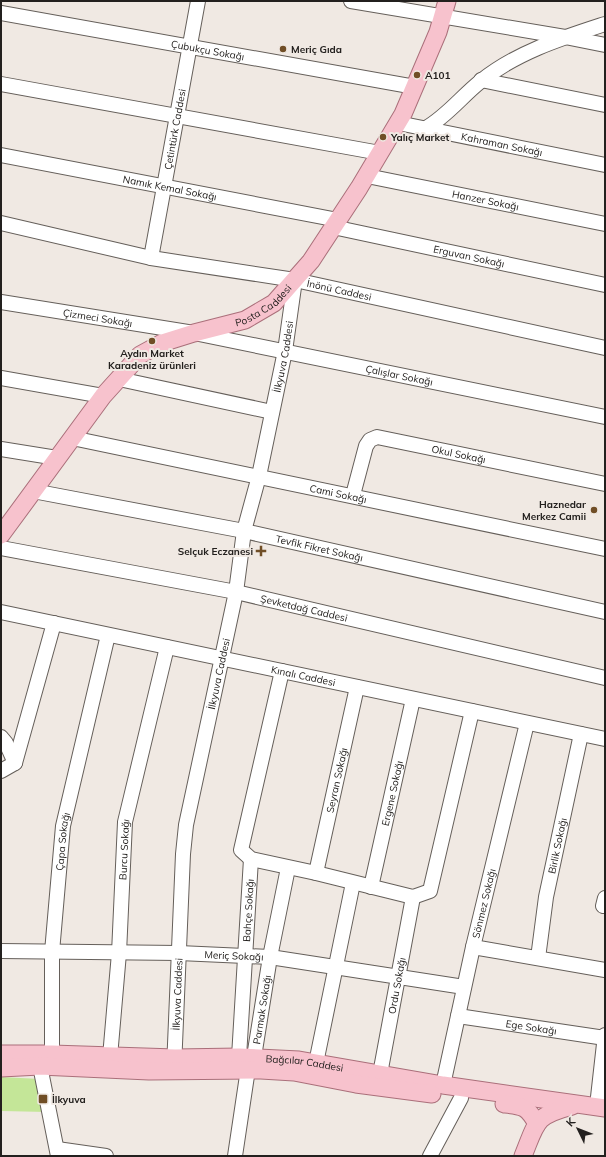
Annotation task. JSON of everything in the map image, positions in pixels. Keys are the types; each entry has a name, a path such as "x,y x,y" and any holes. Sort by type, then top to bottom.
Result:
{"main road":[{"name":"Posta Caddesi","path":"2,531 103,396 140,355 162,343 194,332 245,320 274,303 295,280 311,261 336,223 398,122 415,87 438,32 445,9"},
{"path":"1,1054 52,1054 110,1057 174,1065"},
{"path":"1,1068 40,1066 174,1065 247,1061 356,1084 523,1106 530,1112 537,1124"},
{"name":"Bağcılar Caddesi","path":"247,1061 316,1063 443,1085 601,1107"},
{"path":"523,1156 537,1124 550,1112 580,1104"}],"street":[{"name":"Çetintürk Caddesi","path":"151,258 198,1"},
{"path":"351,1 445,9 605,45"},
{"name":"Çubukçu Sokağı","path":"1,13 415,87"},
{"path":"426,128 437,122 481,80 513,59 565,37 605,24"},
{"path":"481,80 605,105"},
{"path":"1,84 380,153"},
{"name":"Kahraman Sokağı","path":"398,122 605,165"},
{"name":"Namık Kemal Sokağı","path":"1,155 164,186 336,223"},
{"name":"Hanzer Sokağı","path":"366,176 605,224"},
{"name":"İnönü Caddesi","path":"1,223 151,258 295,280 605,348"},
{"name":"Erguvan Sokağı","path":"336,223 605,285"},
{"name":"İlkyuva Caddesi","path":"174,1065 186,825 236,592 244,531 259,476 285,351 295,280"},
{"name":"Çizmeci Sokağı","path":"1,302 194,332"},
{"name":"Çalışlar Sokağı","path":"194,332 605,417"},
{"path":"1,378 103,396"},
{"path":"119,379 272,412"},
{"name":"Cami Sokağı","path":"72,438 353,495 605,549"},
{"name":"Okul Sokağı","path":"353,495 366,446 370,440 377,438 605,484"},
{"path":"1,449 57,458"},
{"name":"Tevfik Fikret Sokağı","path":"33,491 244,531 605,612"},
{"name":"Şevketdağ Caddesi","path":"1,548 236,592 605,678"},
{"name":"Kınalı Caddesi","path":"1,612 605,739"},
{"path":"1,771 15,763 54,623"},
{"name":"Çapa Sokağı","path":"52,1054 52,952 63,826 108,635"},
{"name":"Burcu Sokağı","path":"110,1057 119,952 125,822 167,647"},
{"path":"282,671 241,850 251,859 316,873 413,897 430,891 472,711"},
{"name":"Seyran Sokağı","path":"316,873 358,687"},
{"name":"Ergene Sokağı","path":"371,887 413,699"},
{"name":"Sönmez Sokağı","path":"443,1085 473,947 527,723"},
{"name":"Birlik Sokağı","path":"538,958 546,897 581,734"},
{"path":"1,737 6,743 15,763"},
{"name":"Bahçe Sokağı","path":"247,1061 246,956 251,859"},
{"name":"Parmak Sokağı","path":"247,1061 288,868"},
{"path":"316,1063 353,883"},
{"name":"Ordu Sokağı","path":"380,1074 413,897"},
{"path":"605,898 603,906 605,906"},
{"path":"473,947 605,970"},
{"name":"Meriç Sokağı","path":"1,951 179,953 270,957 464,986"},
{"name":"Ege Sokağı","path":"458,1016 605,1037"},
{"path":"601,1107 605,1037"},
{"path":"235,1156 247,1061"},
{"path":"40,1066 57,1153 106,1156"},
{"path":"430,1156 461,1098"}],"green space":[{"path":"1,1077 40,1079 47,1112 1,1111"}],"place":[{"name":"Meriç Gıda","path":"283,49"},
{"name":"A101","path":"417,75"},
{"name":"Yalıç Market","path":"383,137"},
{"name":"Aydın Market Karadeniz ürünleri","path":"152,341"},
{"name":"Haznedar Merkez Camii","path":"594,510"},
{"name":"Selçuk Eczanesi","path":"261,551"},
{"name":"İlkyuva","path":"43,1099"}]}
